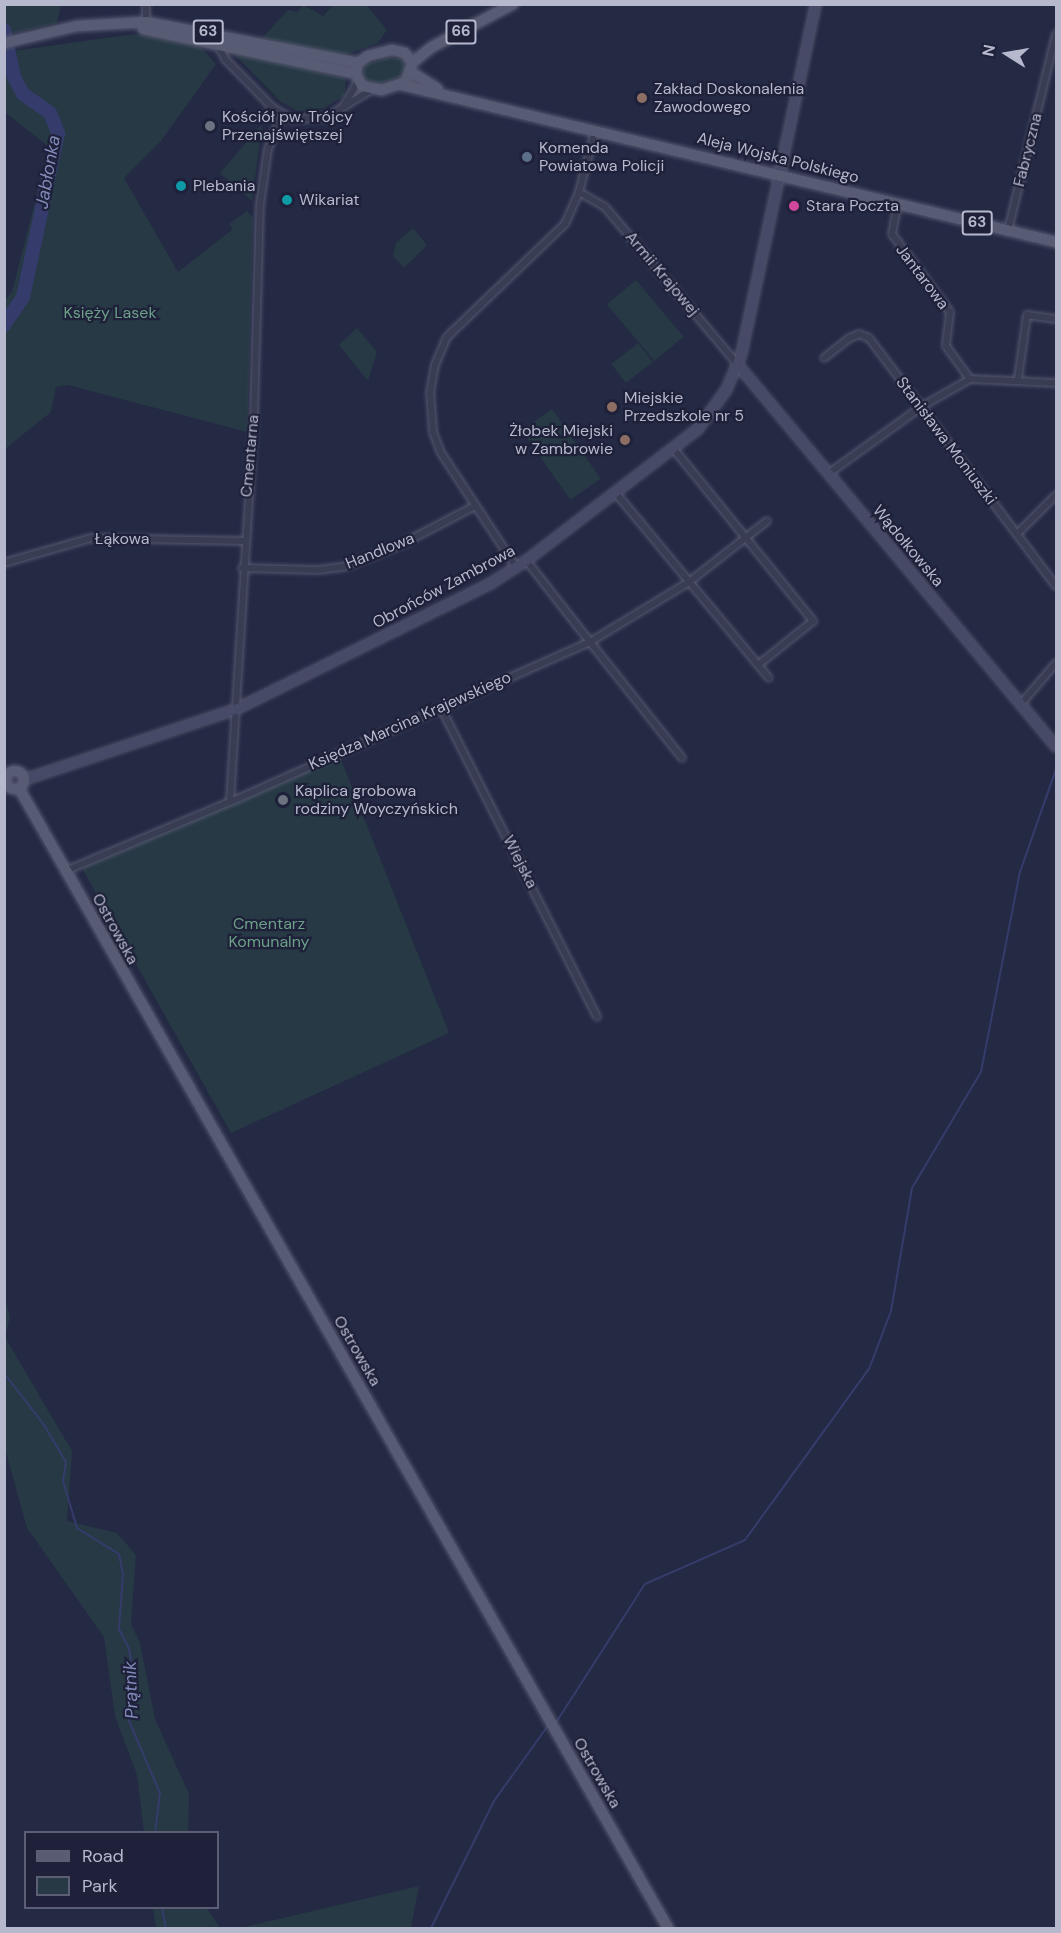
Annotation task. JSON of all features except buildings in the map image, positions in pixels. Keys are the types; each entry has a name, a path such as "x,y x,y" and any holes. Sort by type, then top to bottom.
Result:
{"main road":[{"name":"66","path":"405,53 497,4"},
{"name":"66","path":"412,68 432,47 513,4"},
{"name":"63","path":"4,43 102,22 146,25 219,39 357,73 371,90 402,85"},
{"path":"357,73 368,56 392,50 405,53"},
{"name":"63","path":"405,53 412,68"},
{"path":"402,85 412,68"},
{"name":"Aleja Wojska Polskiego","path":"412,68 437,88 492,105"},
{"name":"Aleja Wojska Polskiego","path":"402,85 1056,242"},
{"path":"20,772 22,784 11,789 6,774 20,772"},
{"name":"Ostrowska","path":"22,784 65,871 669,1929"}],"street":[{"path":"146,4 146,25"},
{"name":"Obrońców Zambrowa","path":"22,784 235,709 422,618 526,560 673,448 713,411 738,365 815,4"},
{"name":"Fabryczna","path":"1008,230 1056,34"},
{"path":"219,39 225,59 282,115 314,119 343,107 371,90"},
{"path":"343,107 357,73"},
{"name":"Cmentarna","path":"230,801 243,541 254,416 260,205 268,150 282,115"},
{"path":"516,567 448,468 433,432 430,393 435,364 447,337 460,322 565,224 579,192 595,131"},
{"name":"Armii Krajowej","path":"579,192 605,207 738,365"},
{"name":"Jantarowa","path":"898,203 892,234 895,242 950,312 946,346 970,379"},
{"path":"1018,379 1027,315 1056,319"},
{"name":"Stanisława Moniuszki","path":"824,358 850,338 859,334 869,338 1056,586"},
{"name":"Wądołkowska","path":"738,365 1056,746"},
{"path":"828,474 921,407 970,379 1018,379 1056,383"},
{"path":"673,448 813,621 758,665"},
{"path":"615,492 769,678"},
{"path":"1017,534 1056,495"},
{"name":"Handlowa","path":"242,568 318,570 344,567 400,545 475,506"},
{"name":"Księdza Marcina Krajewskiego","path":"65,871 230,801 590,642 688,582 766,521"},
{"name":"Łąkowa","path":"4,563 91,538 243,541"},
{"path":"526,560 681,758"},
{"path":"1021,704 1056,663"},
{"name":"Wiejska","path":"441,708 597,1017"}],"green space":[{"path":"4,5 61,5 57,23 5,35"},
{"path":"303,5 323,16 333,5 366,5 387,30 378,43 342,56 262,38 288,10 297,12"},
{"name":"Księży Lasek","path":"135,34 197,43 216,64 161,141 124,178 178,272 233,229 229,224 247,211 253,218 247,432 68,385 56,387 51,412 5,449 5,300 12,292 49,147 5,112 5,52"},
{"path":"230,50 341,77 346,80 344,96 324,108 298,111 281,102"},
{"path":"389,57 402,59 406,66 404,76 375,85 366,81 362,75 365,65"},
{"path":"262,124 252,201 220,173"},
{"path":"413,228 427,245 404,268 393,256 396,243"},
{"path":"636,280 684,337 654,361 607,304"},
{"path":"357,328 377,352 368,381 339,345"},
{"path":"638,343 653,362 626,383 611,364"},
{"path":"552,409 601,479 570,500 522,430"},
{"name":"Cmentarz Komunalny","path":"340,757 449,1033 231,1133 82,868"},
{"path":"5,1299 10,1317 5,1337"},
{"path":"5,1337 72,1451 67,1521 117,1533 136,1555 131,1624 140,1643 155,1719 189,1794 188,1831 144,1831 137,1775 115,1716 104,1637 27,1528 5,1449"},
{"path":"419,1886 411,1928 240,1928"},
{"path":"153,1909 208,1909 220,1928 156,1928"}],"waterway":[{"name":"Jabłonka","path":"4,30 14,77 23,94 50,113 58,133 23,297 4,325"},
{"path":"557,1721 645,1584 745,1540 869,1369 891,1311 912,1188 981,1072 1020,872 1056,769"},
{"name":"Prątnik","path":"4,1373 44,1425 66,1462 63,1481 77,1528 119,1554 123,1574 119,1629 129,1649 134,1676 129,1721 160,1793 155,1831"},
{"path":"431,1928 494,1801 547,1727"},
{"name":"Prątnik","path":"162,1909 166,1928"}],"place":[{"name":"Zakład Doskonalenia Zawodowego","path":"642,98"},
{"name":"Kościół pw. Trójcy Przenajświętszej","path":"210,126"},
{"name":"Komenda Powiatowa Policji","path":"527,157"},
{"name":"Plebania","path":"181,186"},
{"name":"Wikariat","path":"287,200"},
{"name":"Stara Poczta","path":"794,206"},
{"name":"Miejskie Przedszkole nr 5","path":"612,407"},
{"name":"Żłobek Miejski w Zambrowie","path":"625,440"},
{"name":"Kaplica grobowa rodziny Woyczyńskich","path":"283,800"}]}
